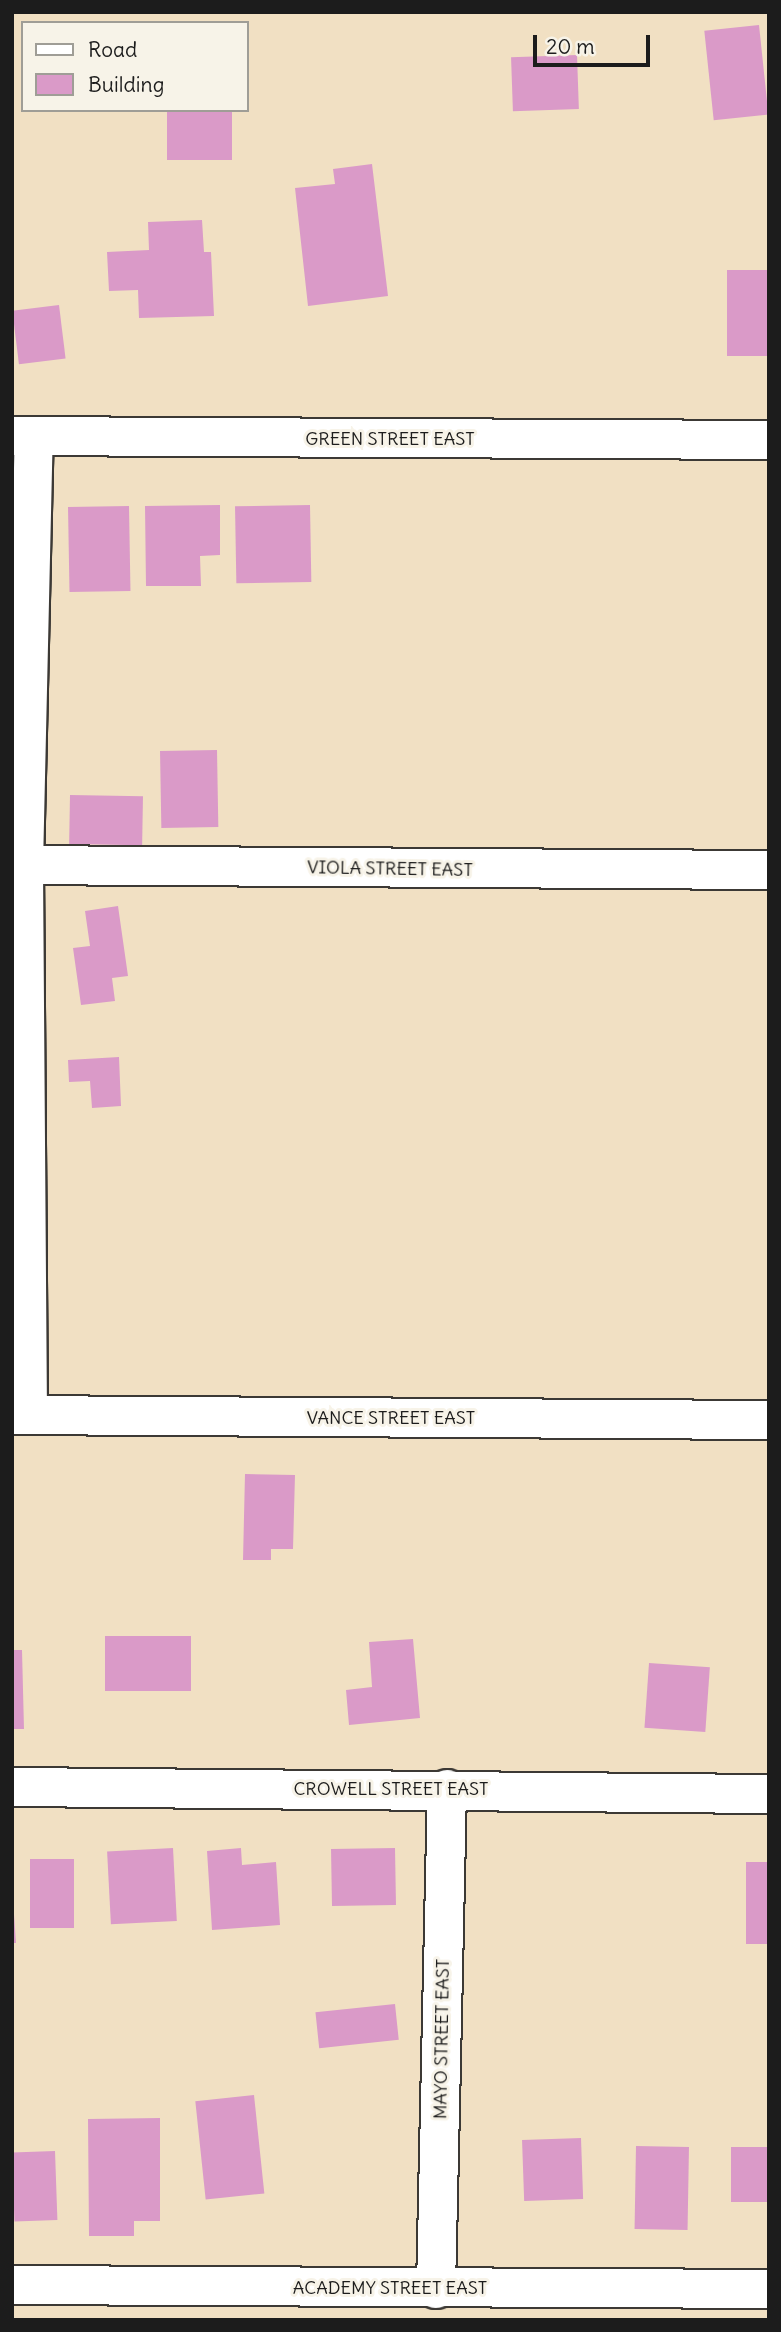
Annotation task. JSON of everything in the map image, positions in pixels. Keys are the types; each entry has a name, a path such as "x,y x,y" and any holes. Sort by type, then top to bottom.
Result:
{"street":[{"name":"GREEN STREET EAST","path":"23,436 769,440"},
{"path":"20,1415 18,865 23,436"},
{"name":"VIOLA STREET EAST","path":"18,865 769,870"},
{"name":"VANCE STREET EAST","path":"20,1415 769,1420"},
{"name":"CROWELL STREET EAST","path":"12,1787 769,1794"},
{"name":"MAYO STREET EAST","path":"436,2289 447,1789"},
{"name":"ACADEMY STREET EAST","path":"12,2286 769,2289"}],"building":[{"path":"759,25 768,115 714,120 704,31"},
{"path":"577,55 579,109 513,111 511,57"},
{"path":"167,112 232,112 232,160 167,160"},
{"path":"372,164 388,296 308,306 295,188 335,184 333,169"},
{"path":"202,220 204,252 211,252 214,316 139,318 138,290 109,291 107,252 149,250 148,222"},
{"path":"727,270 769,270 769,356 727,356"},
{"path":"59,305 66,359 19,364 12,311"},
{"path":"220,505 220,555 200,556 201,586 146,586 145,506"},
{"path":"310,505 311,582 236,583 235,506"},
{"path":"129,506 130,591 69,592 68,507"},
{"path":"217,750 218,827 161,828 160,751"},
{"path":"70,795 143,796 142,845 69,844"},
{"path":"118,906 128,976 112,978 115,1001 81,1005 73,948 90,946 85,911"},
{"path":"119,1057 121,1106 92,1108 90,1081 69,1082 68,1060"},
{"path":"245,1474 295,1475 293,1549 271,1549 271,1560 243,1560"},
{"path":"105,1636 191,1636 191,1691 105,1691"},
{"path":"413,1639 420,1718 349,1725 346,1690 372,1687 369,1642"},
{"path":"12,1650 22,1650 24,1729 12,1729"},
{"path":"649,1663 710,1667 705,1732 644,1728"},
{"path":"173,1848 177,1921 111,1924 107,1851"},
{"path":"241,1848 242,1865 276,1862 280,1925 212,1930 207,1851"},
{"path":"395,1848 396,1905 332,1906 331,1849"},
{"path":"30,1859 74,1859 74,1928 30,1928"},
{"path":"746,1862 769,1862 769,1944 746,1944"},
{"path":"14,1914 16,1943 12,1943"},
{"path":"395,2004 399,2040 319,2048 315,2012"},
{"path":"254,2095 264,2193 206,2200 195,2101"},
{"path":"160,2118 160,2221 134,2221 134,2236 89,2236 88,2119"},
{"path":"581,2138 583,2199 524,2201 522,2140"},
{"path":"636,2146 689,2147 688,2230 635,2229"},
{"path":"731,2147 769,2147 769,2202 731,2202"},
{"path":"55,2151 57,2220 14,2221 12,2153"}]}
